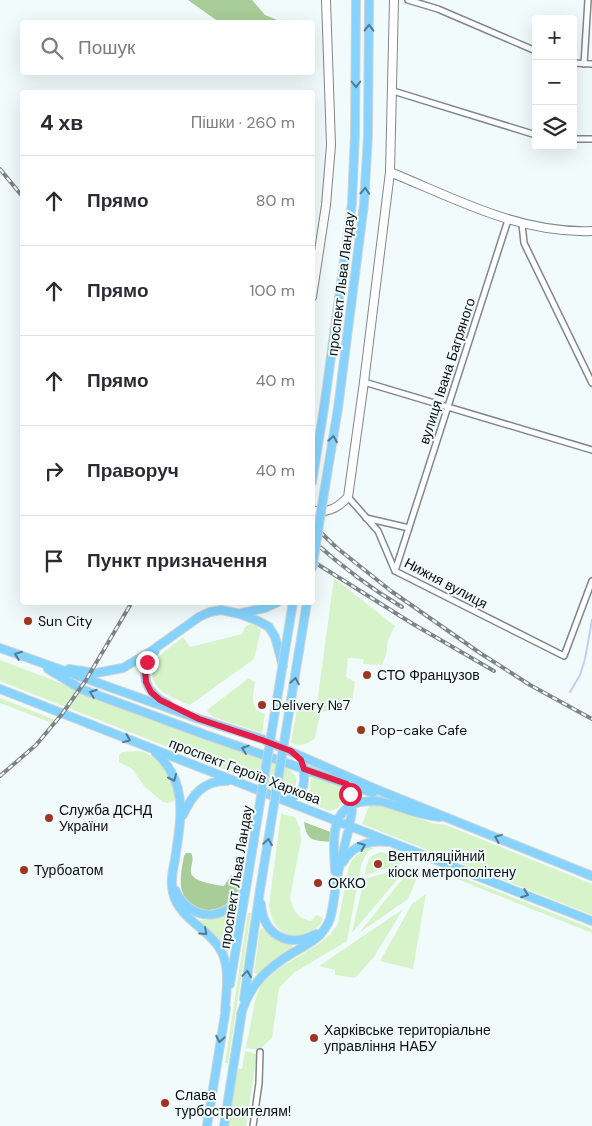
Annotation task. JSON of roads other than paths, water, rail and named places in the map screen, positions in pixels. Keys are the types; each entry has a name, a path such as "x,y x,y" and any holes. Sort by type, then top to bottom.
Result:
{"main road":[{"name":"проспект Льва Ландау","path":"315,464 326,398 352,203 355,134 356,0"},
{"name":"проспект Льва Ландау","path":"315,550 338,408 364,204 368,135 369,0"},
{"path":"240,614 272,605"},
{"name":"проспект Льва Ландау","path":"207,1126 293,605"},
{"name":"проспект Льва Ландау","path":"224,1126 307,605"},
{"path":"36,661 85,672 102,673 128,666 194,620 210,612 221,610 240,614 258,621 271,630 283,666"},
{"path":"159,646 149,658 146,666 145,678 151,692 160,700 199,719"},
{"path":"0,648 291,751 333,771 592,876"},
{"path":"36,661 81,689 421,811 444,817"},
{"name":"проспект Героїв Харкова","path":"0,689 592,921"},
{"path":"149,748 162,759 173,776 179,794 182,817"},
{"path":"284,799 294,797 300,793 303,787 304,769 301,760 291,751"},
{"path":"292,765 299,770 304,780"},
{"path":"241,1014 248,995 260,978 279,962 317,938 331,915 350,806 350,785 343,775"},
{"path":"225,1012 227,974 222,953 213,940 178,905 173,893 172,878 182,817 190,799 201,788 215,781 235,781"},
{"path":"336,884 334,850 337,821 350,806 367,801 378,801 423,815 444,817"},
{"path":"338,872 346,856 361,845 376,841 398,844"},
{"path":"172,878 177,893 185,905 195,912 204,915 216,914 229,908 242,896 246,888"},
{"path":"260,890 264,921 276,934 290,940 300,940 324,929"},
{"path":"244,902 258,904"}],"street":[{"path":"315,277 326,205 330,145 326,0"},
{"path":"315,510 330,511 348,496 390,172 394,0"},
{"path":"408,0 438,9 532,49"},
{"path":"584,64 588,0"},
{"path":"577,63 592,64"},
{"path":"393,91 532,134"},
{"path":"577,140 592,139"},
{"path":"390,172 508,220 544,229 592,231"},
{"name":"вулиця Івана Багряного","path":"395,571 508,220"},
{"path":"522,224 524,243 592,383"},
{"path":"364,382 592,450"},
{"name":"Нижня вулиця","path":"348,496 378,531 395,571 564,656 592,581"},
{"path":"366,518 409,528"},
{"path":"253,1126 260,1083 260,1052"}],"waterway":[{"path":"570,692 580,675 585,659 592,620"}],"railway":[{"path":"0,169 20,194"},
{"path":"315,527 337,548 391,591 480,653 530,685 592,719"},
{"path":"315,543 356,576 402,607"},
{"path":"315,563 413,624 494,671"},
{"path":"0,776 36,745 62,714 86,680 130,605"}],"place":[{"name":"Sun City","path":"28,621"},
{"name":"СТО Французов","path":"367,675"},
{"name":"Delivery №7","path":"262,705"},
{"name":"Pop-cake Cafe","path":"361,730"},
{"name":"Служба ДСНД України","path":"49,818"},
{"name":"Вентиляційний кіоск метрополітену","path":"378,864"},
{"name":"Турбоатом","path":"24,870"},
{"name":"ОККО","path":"318,883"},
{"name":"Харківське територіальне управління НАБУ","path":"314,1038"},
{"name":"Слава турбостроителям!","path":"165,1103"}]}
